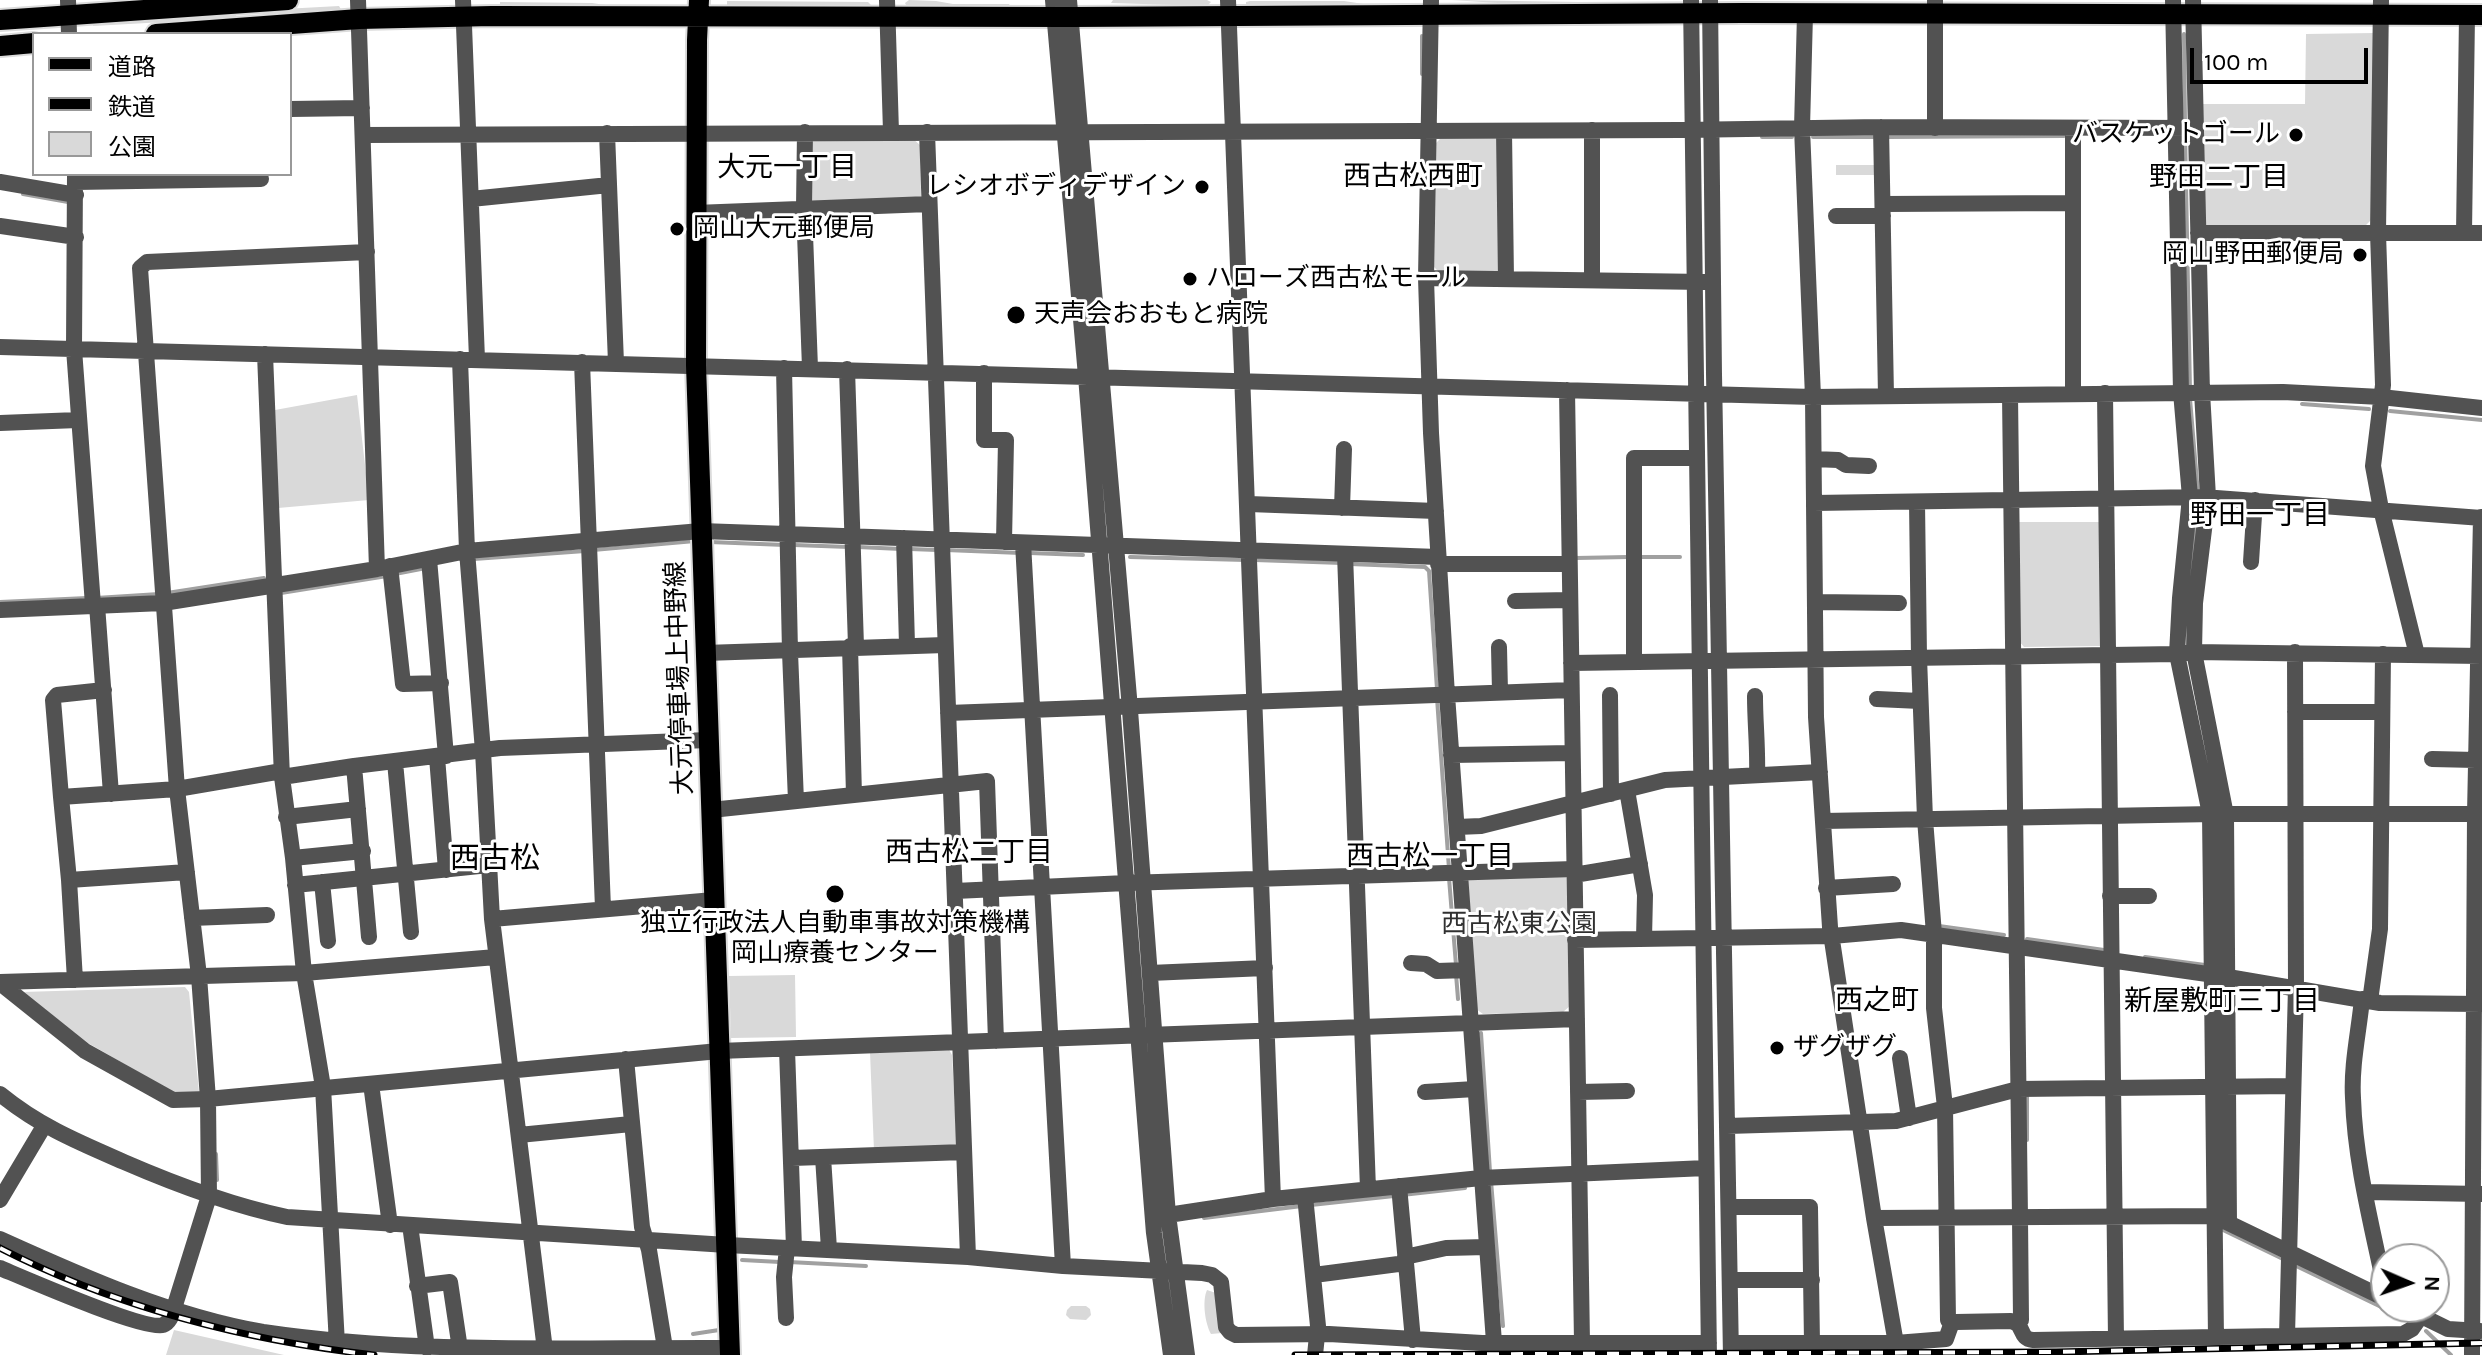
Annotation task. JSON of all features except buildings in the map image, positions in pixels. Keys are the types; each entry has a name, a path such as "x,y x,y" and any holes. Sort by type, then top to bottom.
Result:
{"main road":[{"path":"0,20 288,0"},
{"path":"180,32 250,26 358,10 464,9 1701,7 1805,14 1935,7 2381,7 2474,15"},
{"name":"大元停車場上中野線","path":"699,9 696,365 730,1352"},
{"path":"0,46 32,43"}],"street":[{"path":"247,1 250,26"},
{"path":"1701,7 1711,130 1731,1349 1812,1343 1897,1349 1946,1339 1951,1325 1956,1322 2011,1321 2018,1324 2024,1336 2031,1340 2403,1334 2416,1323"},
{"path":"0,1094 44,1126 135,1167 209,1196 287,1217 727,1245 788,1255 829,1249 1212,1275 1221,1282 1225,1320 1230,1332 1236,1335 1318,1334 1496,1349 1582,1342 1709,1349 1693,130 1701,7"},
{"path":"1935,7 1935,128"},
{"path":"2183,7 2191,392 2199,497 2195,603 2186,653 2218,815 2222,1219 2216,1337"},
{"path":"2381,7 2378,233 2383,385 2373,466 2417,655"},
{"path":"888,8 891,132"},
{"path":"1228,8 1273,1199"},
{"path":"1431,8 1426,278 1441,695 1451,755 1457,827 1453,873 1460,970 1471,1023 1496,1349"},
{"path":"464,9 471,199 467,557 483,751 492,919 545,1350"},
{"path":"1062,9 1108,546 1129,705 1134,883 1150,973 1147,1035 1154,1233 1167,1271 1187,1355"},
{"path":"358,10 370,356 387,571 403,684 441,683"},
{"path":"1805,14 1802,128 1813,397 1816,658 1826,888 1874,1218 1897,1349"},
{"path":"2464,233 2474,15"},
{"path":"292,109 362,108"},
{"path":"1881,127 1886,396"},
{"path":"363,135 2186,128"},
{"path":"2186,128 2198,233 2191,392"},
{"path":"2073,129 2073,394"},
{"path":"1592,130 1592,280"},
{"path":"1504,131 1506,279"},
{"path":"805,132 804,207 810,368"},
{"path":"927,132 968,1257"},
{"path":"607,133 616,363"},
{"path":"0,182 72,188 261,179"},
{"path":"471,199 609,185"},
{"path":"72,188 74,420 104,690 111,794"},
{"path":"1836,216 1883,210 2073,203"},
{"path":"695,213 929,204"},
{"path":"0,226 71,236"},
{"path":"2198,233 2482,233"},
{"path":"0,1268 98,1308 154,1326 165,1324 170,1320 209,1196 208,1099 199,976 177,789 140,268 147,262 367,252"},
{"path":"1426,278 1712,282"},
{"path":"0,347 1813,397 2283,392 2381,397 2482,408"},
{"path":"265,354 282,774 304,973 323,1087 337,1344"},
{"path":"582,362 603,909"},
{"path":"784,368 796,801"},
{"path":"847,369 853,543 854,795"},
{"path":"984,373 984,440 1006,440 1004,542"},
{"path":"1567,390 1582,1342"},
{"path":"2105,393 2116,1338"},
{"path":"2010,395 2021,1320 2018,1324"},
{"path":"0,423 74,420"},
{"path":"1342,508 1344,449"},
{"path":"1634,662 1634,458 1697,458"},
{"path":"1814,459 1869,466"},
{"path":"1814,503 2199,497 2482,518 2476,760 2479,814 2477,1331 2472,1355"},
{"path":"2251,562 2255,500"},
{"path":"1917,502 1920,701 1934,934 1934,1008 1945,1107 1948,1320 1951,1325"},
{"path":"1249,504 1436,511"},
{"path":"0,607 163,597 274,585 467,557 589,548 701,531 787,541 941,546 1004,542 1023,549 1108,546 1345,561 1569,564"},
{"path":"904,545 907,645"},
{"path":"1108,546 1111,706 1134,883 1147,1035 1168,1215 1171,1355"},
{"path":"1023,549 1063,1266"},
{"path":"1345,561 1368,1189"},
{"path":"430,564 441,683 446,870"},
{"path":"1515,601 1570,600"},
{"path":"1815,602 1899,603"},
{"path":"705,653 945,645"},
{"path":"1499,647 1500,692"},
{"path":"1571,663 2295,652 2480,656"},
{"path":"2287,1336 2296,987 2295,652"},
{"path":"2376,1243 2357,1143 2352,1096 2380,929 2383,654"},
{"path":"75,980 53,700 57,695 104,690"},
{"path":"948,713 1571,690"},
{"path":"1610,695 1619,792 1640,864 1645,895 1644,939"},
{"path":"1755,696 1757,775"},
{"path":"1877,699 1920,701"},
{"path":"2295,712 2382,712"},
{"path":"61,797 177,789 500,748 708,740"},
{"path":"1451,755 1572,753"},
{"path":"2432,759 2476,760"},
{"path":"395,762 411,932"},
{"path":"354,766 369,937"},
{"path":"1457,827 1481,826 1665,780 1820,772"},
{"path":"711,810 987,781 996,1041"},
{"path":"286,817 358,809"},
{"path":"1823,821 2479,814"},
{"path":"293,858 363,851"},
{"path":"955,891 1453,873 1574,872 1640,864"},
{"path":"295,885 489,865"},
{"path":"69,880 187,872"},
{"path":"322,882 328,941"},
{"path":"1826,888 1893,884"},
{"path":"2110,896 2149,896"},
{"path":"492,919 714,900"},
{"path":"192,918 267,915"},
{"path":"1575,940 1832,936 1901,930 2296,987 2366,1000 2478,1004"},
{"path":"0,982 304,973 496,957"},
{"path":"1411,963 1426,964 1437,971 1460,970"},
{"path":"1150,973 1265,968"},
{"path":"0,982 85,1051 173,1100 719,1051 1577,1019"},
{"path":"786,1318 792,1158 787,1049"},
{"path":"1900,1058 1909,1118"},
{"path":"626,1059 642,1227 665,1348"},
{"path":"371,1084 390,1225"},
{"path":"1727,1126 1896,1121 2018,1089 2293,1086"},
{"path":"1425,1092 1475,1089"},
{"path":"1578,1092 1627,1091"},
{"path":"519,1135 631,1124"},
{"path":"0,1200 44,1126"},
{"path":"792,1158 964,1152"},
{"path":"823,1157 829,1249"},
{"path":"1168,1215 1273,1199 1306,1202 1368,1189 1399,1192 1485,1181 1706,1168"},
{"path":"1399,1192 1413,1340"},
{"path":"2366,1192 2478,1194"},
{"path":"1306,1202 1318,1334 1315,1355"},
{"path":"1729,1207 1810,1207 1812,1343"},
{"path":"1874,1218 2222,1219 2288,1259 2370,1290"},
{"path":"410,1225 427,1348"},
{"path":"0,1239 79,1275 173,1309 260,1332 337,1344 460,1349 665,1348 730,1352"},
{"path":"1314,1275 1406,1260 1446,1248 1486,1247"},
{"path":"1730,1280 1812,1280"},
{"path":"417,1286 450,1282 460,1349"},
{"path":"2436,1323 2448,1329 2477,1331"}],"green space":[{"path":"909,0 1009,4 1011,7 907,7 905,3"},
{"path":"1113,0 1211,2 1207,6 1111,3"},
{"path":"1452,0 1644,3 1528,5"},
{"path":"727,1 868,2 871,5 727,7"},
{"path":"1344,1 1370,5 1246,7 1246,2"},
{"path":"500,2 592,3 660,6 661,9 500,5"},
{"path":"339,6 342,11 265,17 262,13 265,10"},
{"path":"236,13 236,18 93,26 93,23"},
{"path":"2374,33 2372,219 2366,225 2203,226 2201,104 2305,104 2306,34"},
{"path":"814,138 912,138 920,145 921,198 814,204 811,200 809,144"},
{"path":"1440,139 1498,139 1499,274 1439,272 1434,267 1435,144"},
{"path":"1836,165 1877,165 1877,175 1836,175"},
{"path":"357,395 369,500 278,508 275,410"},
{"path":"2018,522 2101,522 2102,646 2024,647 2019,641"},
{"name":"西古松東公園","path":"1563,874 1567,878 1570,1006 1563,1012 1483,1014 1476,1009 1466,882 1471,875"},
{"path":"795,975 796,1037 731,1038 729,976"},
{"path":"185,987 189,992 199,1092 173,1092 88,1043 23,992"},
{"path":"948,1048 952,1055 957,1149 874,1151 870,1052"},
{"path":"1207,1290 1216,1293 1222,1333 1211,1334 1209,1329 1204,1306"},
{"path":"1071,1306 1086,1306 1091,1315 1086,1320 1070,1319 1066,1315"},
{"path":"174,1330 284,1355 166,1355"}],"waterway":[{"path":"2184,34 2185,123"},
{"path":"1422,36 1422,74"},
{"path":"2185,131 2190,391"},
{"path":"1888,137 2064,136"},
{"path":"1762,137 1792,137"},
{"path":"1813,137 1873,137"},
{"path":"23,194 68,202"},
{"path":"2190,399 2198,494"},
{"path":"2302,404 2369,409"},
{"path":"2390,411 2482,420"},
{"path":"2191,574 2198,503"},
{"path":"593,550 695,541"},
{"path":"710,542 785,545"},
{"path":"794,545 849,547"},
{"path":"858,547 901,549"},
{"path":"910,549 937,550"},
{"path":"946,550 1021,553"},
{"path":"474,559 585,551"},
{"path":"1030,553 1083,555"},
{"path":"1130,557 1246,560"},
{"path":"1576,558 1628,557"},
{"path":"1639,557 1680,557"},
{"path":"1255,560 1342,563"},
{"path":"1350,564 1425,567 1429,571 1437,689"},
{"path":"395,574 426,568"},
{"path":"281,593 387,576"},
{"path":"167,593 264,578"},
{"path":"96,598 159,594"},
{"path":"0,602 87,598"},
{"path":"1437,698 1449,869"},
{"path":"1449,878 1456,965"},
{"path":"1939,926 2004,935"},
{"path":"2027,939 2104,950"},
{"path":"2145,957 2205,965"},
{"path":"1456,974 1458,999"},
{"path":"1481,1033 1490,1172"},
{"path":"2027,1093 2027,1140"},
{"path":"216,1154 217,1180"},
{"path":"1491,1181 1503,1326"},
{"path":"1402,1195 1465,1188"},
{"path":"1311,1205 1394,1196"},
{"path":"1204,1218 1302,1206"},
{"path":"2223,1227 2223,1230 2285,1260"},
{"path":"742,1260 780,1262"},
{"path":"789,1262 866,1266"},
{"path":"2292,1264 2370,1302"},
{"path":"693,1334 719,1330 722,1325"},
{"path":"2426,1331 2451,1355"}],"railway":[{"path":"0,1248 90,1288 182,1318 278,1340 374,1355"},
{"path":"1295,1355 2056,1352 2482,1343"}],"place":[{"name":"バスケットゴール","path":"2296,135"},
{"name":"レシオボディデザイン","path":"1202,187"},
{"name":"岡山大元郵便局","path":"677,229"},
{"name":"岡山野田郵便局","path":"2360,255"},
{"name":"ハローズ西古松モール","path":"1190,279"},
{"name":"天声会おおもと病院","path":"1016,315"},
{"name":"独立行政法人自動車事故対策機構 岡山療養センター","path":"835,894"},
{"name":"ザグザグ","path":"1777,1048"}],"district":[{"name":"大元一丁目","path":"787,168"},
{"name":"西古松西町","path":"1413,177"},
{"name":"野田二丁目","path":"2219,178"},
{"name":"野田一丁目","path":"2260,516"},
{"name":"西古松二丁目","path":"969,853"},
{"name":"西古松一丁目","path":"1430,857"},
{"name":"西古松","path":"495,859"},
{"name":"西之町","path":"1877,1001"},
{"name":"新屋敷町三丁目","path":"2222,1002"}]}
